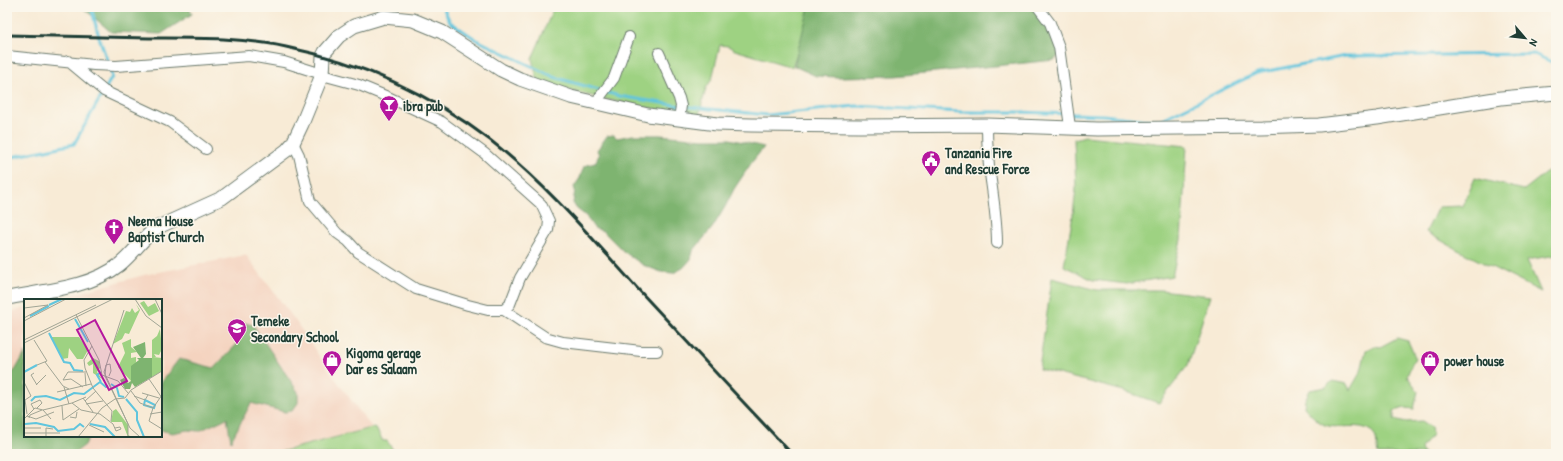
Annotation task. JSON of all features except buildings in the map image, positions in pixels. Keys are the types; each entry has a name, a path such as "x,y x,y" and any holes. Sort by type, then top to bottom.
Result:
{"street":[{"path":"1038,7 1050,23 1059,47 1065,78 1070,127"},
{"path":"7,298 92,281 111,270 130,254 147,235 156,228 222,198 277,158 293,143 302,124 322,74 323,56 325,52 340,36 354,26 384,17 413,20 442,32 501,70 520,79 571,96 648,115 717,124 987,125 1097,129 1318,125 1377,118 1501,98 1556,93"},
{"path":"596,102 614,78 629,37"},
{"path":"658,53 679,98 681,106 679,119"},
{"path":"7,56 116,66 249,56 284,62 358,85 442,122 484,153 541,204 549,221 548,230 520,278 510,304 504,310"},
{"path":"68,61 104,91 170,122 206,149"},
{"path":"987,125 987,150 995,204 997,243"},
{"path":"293,143 299,155 310,201 337,233 348,241 358,252 416,289 488,310 504,310 545,337 563,342 641,351 657,350"}],"shaded area":[{"path":"1051,7 1556,7 1053,9"},
{"name":"Temeke Secondary School","path":"246,255 294,319 330,372 382,441 320,454 7,454 7,313 24,308 24,437 162,437 162,299 57,299 144,275"}],"green space":[{"path":"82,7 189,7 192,14 161,34 111,32"},
{"path":"554,7 813,7 792,67 735,50 728,46 720,45 712,79 706,88 699,115 618,102 538,82 532,59"},
{"path":"809,7 1035,7 1063,49 1055,60 895,76 816,76 794,66"},
{"path":"614,135 617,138 633,135 660,135 703,139 730,139 764,147 734,189 713,227 693,251 691,259 683,268 673,273 661,272 643,265 623,251 603,231 594,228 586,216 577,209 573,203 574,187 580,178 584,166 595,163 599,155 597,150 607,136"},
{"path":"1085,136 1187,146 1181,240 1172,276 1127,284 1093,280 1064,266 1076,188 1074,139"},
{"path":"1556,165 1556,255 1527,260 1541,292 1426,232 1438,207 1463,206 1475,178 1524,190"},
{"path":"1052,278 1097,290 1161,290 1210,296 1188,365 1159,403 1124,391 1039,369"},
{"path":"240,322 253,325 298,392 298,403 292,411 285,412 251,403 231,441 227,418 199,431 187,430 172,433 162,430 162,381 179,359 214,368 238,343"},
{"path":"1397,338 1408,341 1415,357 1407,376 1418,391 1414,409 1405,408 1394,411 1394,419 1406,422 1422,421 1431,427 1432,435 1421,448 1422,452 1425,454 1378,454 1376,438 1371,431 1366,428 1355,426 1336,427 1322,424 1316,420 1304,407 1305,400 1310,390 1326,387 1332,381 1347,384 1350,390 1361,371 1366,350 1374,346 1380,347"},
{"path":"24,355 24,437 89,437 85,445 73,454 7,454 7,378 16,369"},
{"path":"375,427 383,441 387,441 396,454 272,454"}],"waterway":[{"path":"91,7 108,63"},
{"path":"443,7 450,22 477,40 554,77 619,96 681,106 767,115 856,106 961,112 1018,112 1103,115 1158,121 1257,73 1346,56 1534,54 1556,64"},
{"path":"7,158 74,144 112,77 110,68"}],"railway":[{"path":"7,35 183,38 252,41 314,53 341,61 419,94 467,123 490,140 549,192 792,454"}],"place":[{"name":"ibra pub","path":"389,122"},
{"name":"Tanzania Fire and Rescue Force","path":"931,177"},
{"name":"Neema House Baptist Church","path":"114,245"},
{"name":"Temeke Secondary School","path":"237,345"},
{"name":"Kigoma gerage Dar es Salaam","path":"332,377"},
{"name":"power house","path":"1430,377"}]}
